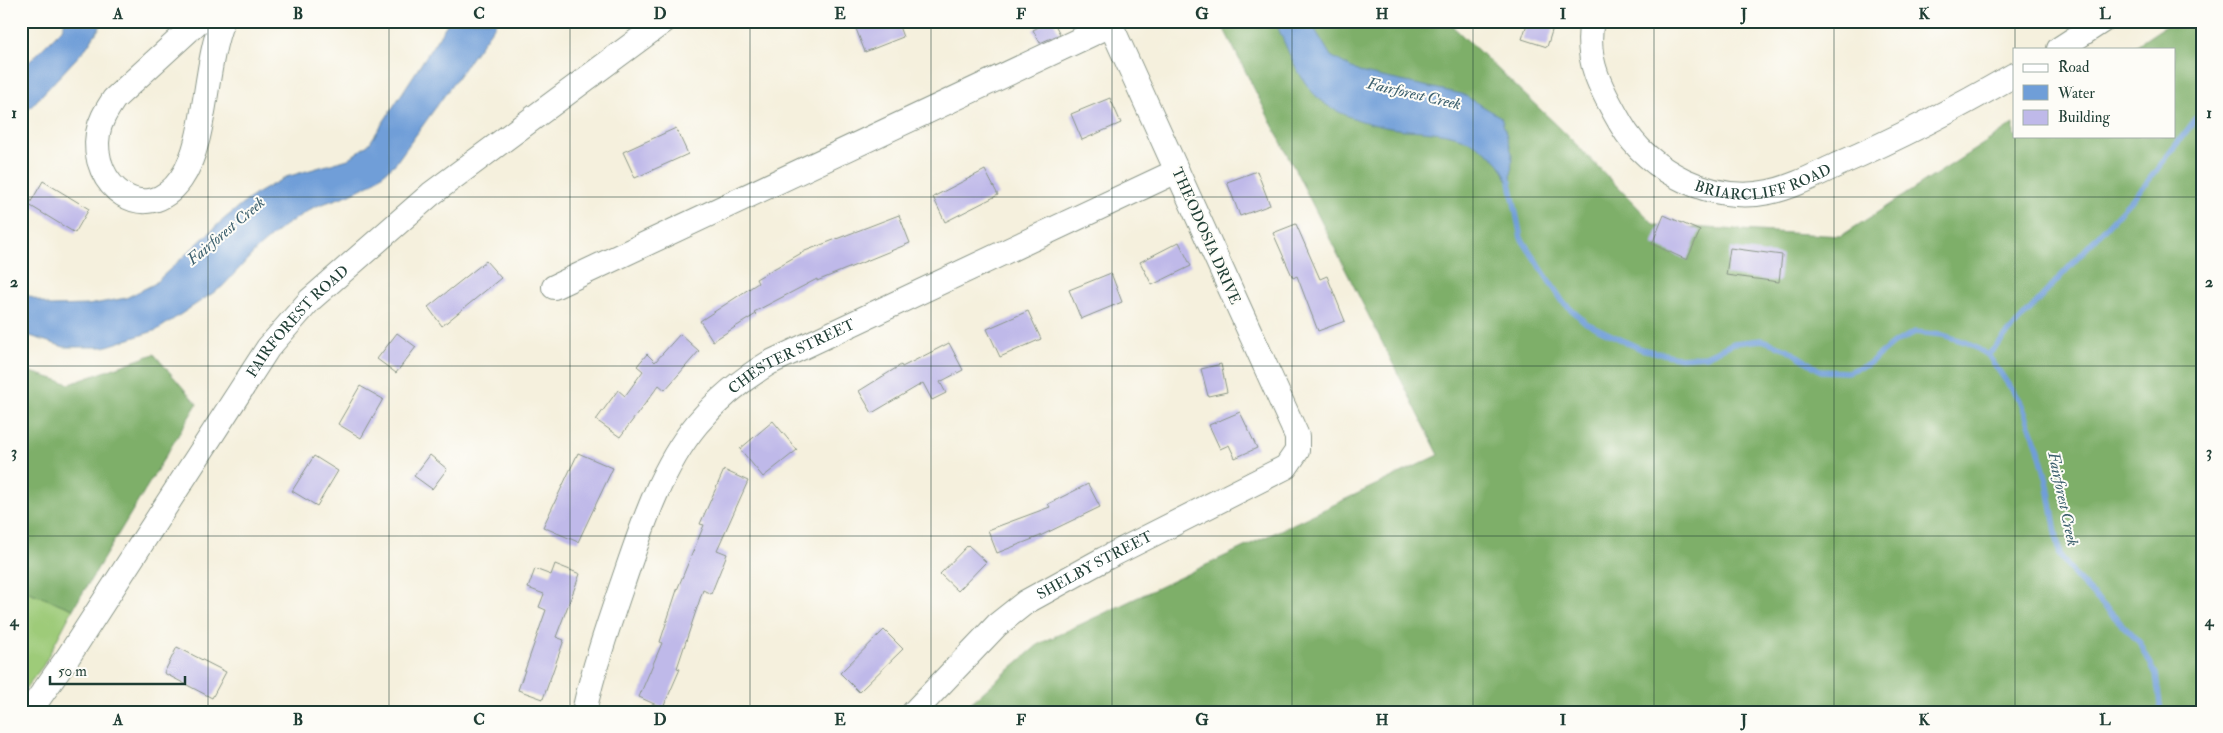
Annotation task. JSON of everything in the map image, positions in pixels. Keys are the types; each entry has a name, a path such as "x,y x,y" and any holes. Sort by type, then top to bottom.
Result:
{"street":[{"path":"199,21 114,99 104,115 98,134 98,153 102,171 112,188 123,196 136,200 156,198 173,188 182,178 195,142 214,47 222,21"},
{"name":"FAIRFOREST ROAD","path":"29,712 68,657 268,348 288,323 310,300 431,194 664,21"},
{"name":"BRIARCLIFF ROAD","path":"1592,21 1590,54 1596,77 1627,136 1641,152 1676,176 1720,192 1744,194 1768,192 1792,185 1877,148 2013,77"},
{"path":"2061,48 2102,21"},
{"path":"554,287 1110,23"},
{"name":"THEODOSIA DRIVE","path":"1110,23 1297,436 1297,451"},
{"name":"CHESTER STREET","path":"584,712 605,635 638,539 656,494 696,426 717,401 741,380 769,363 1177,171"},
{"name":"SHELBY STREET","path":"914,712 997,625 1026,602 1104,559 1286,467 1297,451"}],"green space":[{"path":"1220,21 1447,21 1561,129 1655,225 1841,236 2013,125 2013,138 2176,138 2176,48 2132,48 2173,21 2202,21 2202,712 960,712 1039,644 1439,455"},
{"path":"154,354 197,404 73,609 21,589 21,369 70,384"},
{"path":"21,589 73,609 43,666 21,694"}],"water":[{"path":"65,21 104,21 86,48 26,112 21,121 21,70 62,29"},
{"path":"449,21 498,21 395,164 371,184 348,195 314,207 284,226 258,248 222,287 157,330 104,347 64,347 21,333 21,292 50,306 88,305 126,298 154,284 224,219 254,195 286,177 348,159 369,144"},
{"path":"1275,21 1310,21 1331,56 1359,72 1462,94 1501,117 1512,153 1511,188 1499,164 1479,146 1468,141 1456,136 1396,129 1361,121 1328,106 1305,83"}],"building":[{"path":"853,21 897,21 903,37 865,52"},
{"path":"1053,21 1060,34 1040,43 1033,30"},
{"path":"1528,21 1555,21 1547,47 1522,39"},
{"path":"1110,98 1121,123 1082,140 1071,114"},
{"path":"676,128 688,154 635,178 623,152"},
{"path":"985,170 998,195 945,222 933,197"},
{"path":"1257,171 1270,205 1240,216 1227,182"},
{"path":"43,181 89,209 75,233 29,205"},
{"path":"899,215 910,243 817,281 817,279 754,312 756,314 713,341 700,321 758,283 756,279 805,251"},
{"path":"1664,215 1700,231 1687,260 1652,244"},
{"path":"1296,224 1320,279 1327,276 1345,321 1318,331 1297,276 1293,278 1273,233"},
{"path":"1179,242 1191,266 1152,285 1140,262"},
{"path":"1730,248 1782,255 1779,282 1726,275"},
{"path":"486,261 501,278 442,326 428,307"},
{"path":"1111,273 1122,302 1081,319 1069,290"},
{"path":"1028,311 1041,339 1000,357 987,329"},
{"path":"397,333 416,347 396,373 377,359"},
{"path":"680,334 699,351 665,390 659,385 620,437 596,420 618,390 625,396 643,371 637,366 647,354 655,362"},
{"path":"949,343 963,370 940,382 946,393 932,400 923,383 872,413 859,391 901,365 902,367"},
{"path":"1221,364 1227,392 1208,396 1201,369"},
{"path":"360,386 383,399 361,438 338,424"},
{"path":"1240,412 1257,448 1235,458 1229,445 1220,449 1209,425"},
{"path":"773,421 797,450 763,477 740,449"},
{"path":"578,453 613,468 578,542 543,527"},
{"path":"430,455 447,469 432,489 414,476"},
{"path":"314,456 338,471 317,506 292,491"},
{"path":"724,470 748,481 717,550 727,554 711,594 703,590 677,668 680,669 663,708 639,697 662,643 660,642 677,590 704,525 700,524"},
{"path":"1088,484 1100,507 1038,537 997,553 988,530 1050,507 1048,504"},
{"path":"968,545 986,562 958,591 940,574"},
{"path":"555,564 580,574 556,637 564,640 543,699 518,690 546,610 539,607 544,594 528,588 535,569 551,575"},
{"path":"884,630 903,649 859,692 840,673"},
{"path":"177,647 226,672 212,698 164,673"}],"waterway":[{"path":"1988,355 2145,185 2202,111"},
{"name":"Fairforest Creek","path":"1510,182 1521,238 1563,302 1586,323 1641,349 1681,358 1706,356 1734,343 1762,340 1787,349 1821,371 1847,372 1867,365 1892,344 1915,332 1943,335 1968,343 1988,355 2021,403 2037,444 2047,481 2060,555 2075,576 2140,643 2156,674 2161,712"}]}
